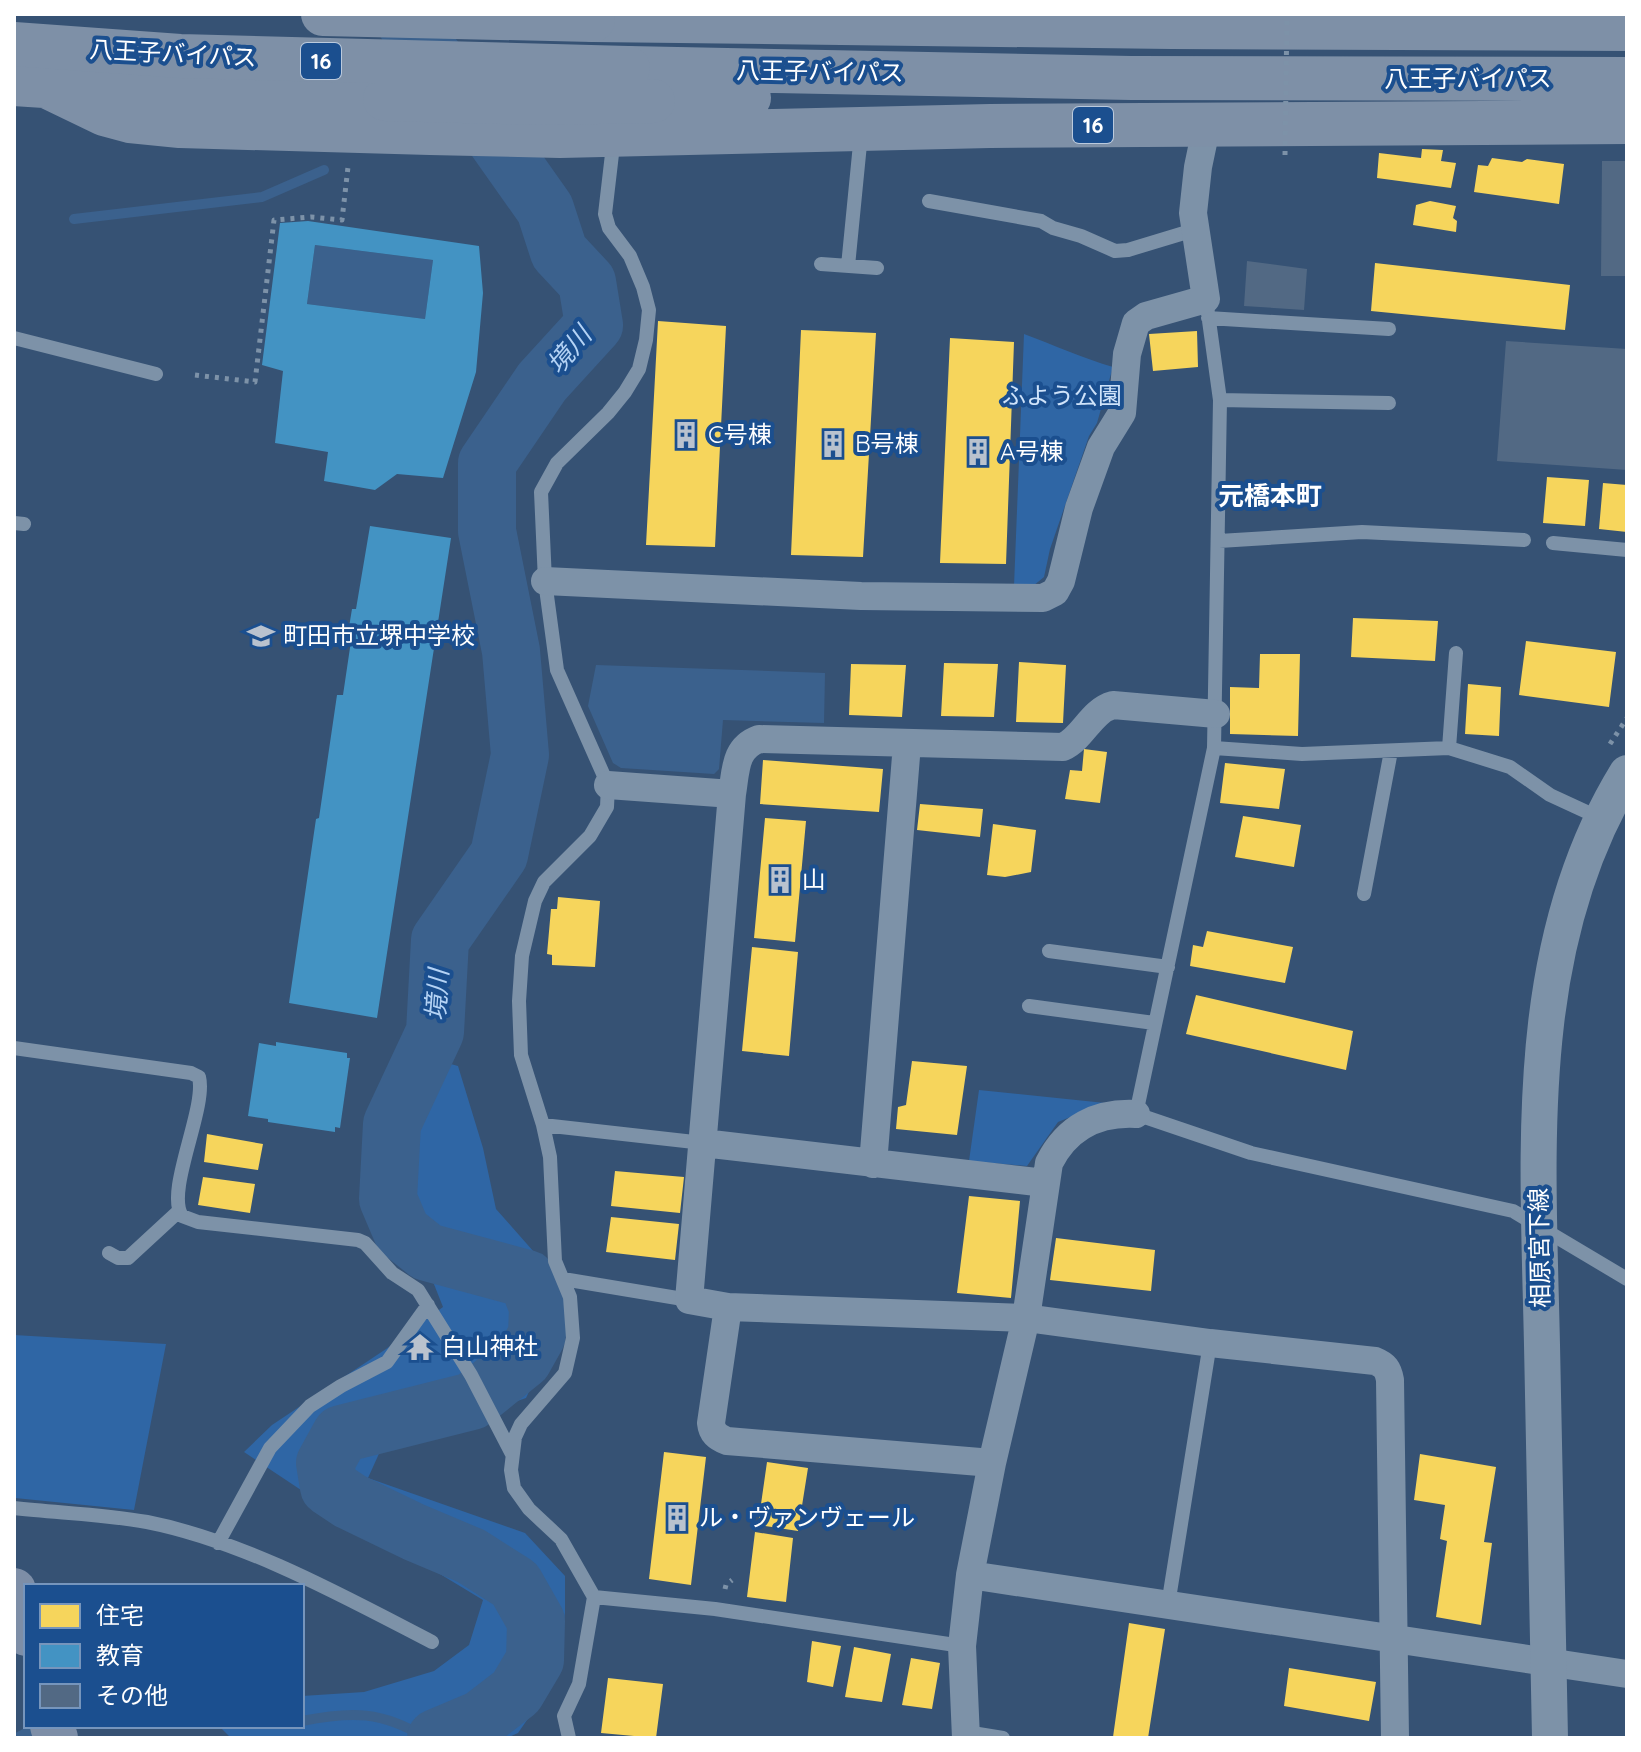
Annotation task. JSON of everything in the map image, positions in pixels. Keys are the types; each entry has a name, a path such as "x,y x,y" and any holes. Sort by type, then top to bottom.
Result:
{"highway":[{"name":"八王子バイパス","path":"323,14 1171,27 1627,29"},
{"name":"16","path":"1047,14 1171,27"},
{"name":"八王子バイパス","path":"14,44 641,85 1131,78 1627,79"},
{"name":"16","path":"1446,79 1627,90"},
{"name":"16","path":"31,85 130,121 180,126 430,133 560,136 1207,124 1627,122"},
{"name":"16","path":"31,85 183,95 544,103 641,85"}],"main road":[{"path":"14,1590 24,1627"}],"street":[{"path":"524,14 614,135"},
{"path":"545,581 861,596 1043,598 1055,592 1061,581 1079,508 1101,447 1122,413 1127,354 1136,323 1146,316 1207,308 1201,257 1194,230 1195,182 1207,124"},
{"path":"1216,714 1113,705 1102,709 1072,742 1063,747 759,739 750,742 737,758 732,794 689,1300 728,1307 1026,1318 1375,1361 1388,1370 1390,1380 1395,1738"},
{"path":"873,1164 907,744"},
{"name":"相原宮下線","path":"1550,1738 1539,1091 1552,983 1570,904 1603,819 1627,773"},
{"path":"608,785 732,794"},
{"path":"966,1735 962,1646 970,1575 1026,1318 1045,1183 1055,1151 1076,1128 1104,1116 1136,1114"},
{"path":"703,1143 1045,1183"},
{"path":"728,1307 711,1423 718,1437 727,1441 992,1463"},
{"path":"970,1575 1627,1674"}],"lane":[{"path":"848,266 861,129"},
{"path":"569,1738 564,1716 579,1684 594,1597 561,1539 529,1509 514,1488 512,1454 515,1437 521,1424 565,1373 570,1357 572,1319 570,1297 555,1261 550,1157 521,1055 519,1001 522,956 535,901 544,882 590,836 607,807 608,785 557,670 545,581 541,492 557,463 625,392 639,369 646,340 649,310 643,287 630,256 614,238 605,214 614,135"},
{"path":"929,201 1041,221 1115,251 1194,230"},
{"path":"821,264 877,268"},
{"path":"1389,329 1207,308 1220,400 1214,748 1136,1114 1251,1153 1513,1211 1627,1279"},
{"path":"14,338 156,374"},
{"path":"1220,400 1389,403"},
{"path":"1219,541 1362,532 1524,540"},
{"path":"1553,543 1627,550"},
{"path":"1449,748 1456,653"},
{"path":"1214,748 1302,754 1449,748 1510,767 1550,795 1603,819"},
{"path":"1364,894 1391,751"},
{"path":"1049,951 1168,967"},
{"path":"1029,1006 1154,1023"},
{"path":"14,1048 191,1073 199,1077 201,1091 183,1165 179,1211 128,1258 118,1258 109,1253"},
{"path":"543,1125 703,1143"},
{"path":"179,1211 188,1220 198,1222 361,1241 392,1273 418,1290 471,1375 512,1454"},
{"path":"563,1279 689,1300"},
{"path":"218,1543 270,1448 310,1406 387,1362 428,1305"},
{"path":"1168,1605 1210,1343"},
{"path":"14,1508 146,1522 218,1543 315,1582 432,1642"},
{"path":"594,1597 723,1610 962,1646"},
{"path":"966,1735 1003,1738"}],"path":[{"path":"1272,155 1285,155 1287,14"},
{"path":"195,375 255,382 274,220 311,217 342,220 349,162"}],"green space":[{"name":"ふよう公園","path":"1024,334 1113,367 1097,423 1089,436 1050,549 1044,577 1033,586 1014,586"},
{"path":"436,1060 458,1066 483,1148 496,1209 541,1260 549,1350 526,1398 382,1447 368,1478 525,1533 565,1576 565,1613 556,1678 518,1733 507,1738 230,1737 221,1728 304,1728 304,1696 364,1692 434,1671 469,1645 483,1600 244,1452 272,1425 443,1307 409,1221 407,1140"},
{"path":"979,1090 1105,1103 1058,1122 1027,1166 969,1161"},
{"path":"14,1335 166,1344 134,1510 15,1498"}],"shaded area":[{"path":"315,245 433,260 425,319 307,304"},
{"path":"596,665 825,673 824,723 723,720 719,769 714,774 621,768 613,763 588,706"}],"building: 住宅":[{"path":"1422,149 1443,150 1441,161 1456,163 1451,188 1377,178 1379,153 1421,158"},
{"path":"1492,158 1564,164 1559,204 1474,192 1478,165 1488,166"},
{"path":"1430,201 1456,206 1453,218 1457,221 1456,232 1413,225 1416,205"},
{"path":"1375,263 1570,285 1565,330 1371,311"},
{"name":"C号棟","path":"658,321 726,326 715,547 646,545"},
{"name":"B号棟","path":"801,330 876,333 863,557 791,555"},
{"path":"1197,331 1198,367 1153,371 1149,334"},
{"name":"A号棟","path":"950,338 1014,342 1006,564 940,563"},
{"path":"1547,477 1589,480 1585,526 1543,523"},
{"path":"1603,483 1627,485 1627,532 1599,529"},
{"path":"1353,618 1438,621 1435,661 1351,657"},
{"path":"1526,641 1616,652 1609,707 1519,695"},
{"path":"1260,654 1300,654 1298,736 1230,734 1230,687 1259,688"},
{"path":"1019,662 1066,665 1063,723 1016,722"},
{"path":"944,663 998,664 994,717 941,716"},
{"path":"851,664 906,665 902,717 849,715"},
{"path":"1468,684 1501,687 1499,736 1465,734"},
{"path":"1084,749 1107,752 1100,803 1065,799 1070,770 1082,771"},
{"path":"763,760 883,769 879,812 760,804"},
{"path":"1225,763 1285,769 1279,809 1220,803"},
{"path":"920,804 983,809 980,837 917,830"},
{"path":"1243,816 1301,825 1294,867 1235,857"},
{"name":"山","path":"765,818 806,821 795,942 754,938"},
{"path":"993,824 1036,830 1031,872 1005,877 987,875"},
{"path":"558,897 600,901 595,967 552,965 552,955 547,954 551,909 557,909"},
{"path":"1207,931 1293,947 1285,983 1190,966 1193,945 1203,947"},
{"path":"752,947 798,952 789,1056 742,1051"},
{"path":"1196,995 1353,1031 1346,1070 1186,1034"},
{"path":"912,1061 967,1066 957,1135 896,1129 898,1107 906,1105"},
{"path":"207,1134 263,1144 258,1170 204,1162"},
{"path":"615,1171 684,1177 680,1213 611,1206"},
{"path":"203,1177 255,1184 250,1213 198,1205"},
{"path":"969,1196 1020,1201 1011,1298 957,1293"},
{"path":"611,1217 679,1224 675,1260 606,1252"},
{"path":"1056,1238 1155,1250 1151,1291 1050,1280"},
{"name":"ル・ヴァンヴェール","path":"664,1452 706,1457 691,1585 649,1579"},
{"path":"1420,1454 1496,1467 1484,1542 1492,1543 1481,1625 1436,1617 1447,1541 1440,1539 1445,1505 1414,1500"},
{"path":"767,1462 808,1468 798,1531 758,1525"},
{"path":"755,1532 793,1538 786,1602 747,1597"},
{"path":"1129,1623 1165,1629 1148,1738 1113,1737"},
{"path":"812,1641 841,1646 833,1687 807,1682"},
{"path":"854,1647 891,1654 882,1702 845,1697"},
{"path":"911,1658 940,1663 932,1709 902,1705"},
{"path":"1289,1668 1376,1682 1369,1721 1284,1706"},
{"path":"608,1678 663,1684 656,1738 601,1733"}],"building: 教育":[{"path":"308,221 479,246 483,293 476,372 443,478 397,474 375,490 324,481 328,452 275,443 283,371 262,365 280,223","holes":["315,245 433,260 425,319 307,304"]},
{"path":"370,526 451,538 377,1018 289,1003 337,695 343,695 351,641 347,639 352,609 356,609"},
{"path":"276,1042 347,1053 347,1058 350,1058 340,1128 335,1127 335,1132 248,1116 259,1043 276,1046"}],"building: その他":[{"path":"1602,161 1627,161 1627,276 1601,276"},
{"path":"1247,261 1307,269 1304,310 1244,306"},
{"path":"1506,341 1627,349 1627,470 1497,461"}],"waterway":[{"name":"境川","path":"399,14 473,107 545,209 559,252 587,282 594,325 542,382 487,463 487,531 511,651 520,755 499,855 440,940 435,1032 392,1124 388,1199 402,1232 427,1252 527,1279 538,1307 537,1335 523,1360 472,1401 341,1434 325,1463 329,1487 350,1501 471,1556 515,1584 536,1621 535,1660 516,1692 481,1719 436,1738"},
{"path":"74,219 262,197 324,170"},
{"path":"304,1721 352,1715 381,1718 426,1738"},
{"path":"17,1738 41,1729"}],"place":[{"name":"C号棟","path":"686,435"},
{"name":"B号棟","path":"833,444"},
{"name":"A号棟","path":"978,452"},
{"name":"町田市立堺中学校","path":"261,636"},
{"name":"山","path":"780,880"},
{"name":"白山神社","path":"420,1347"},
{"name":"ル・ヴァンヴェール","path":"677,1518"}],"district":[{"name":"元橋本町","path":"1270,496"}]}
